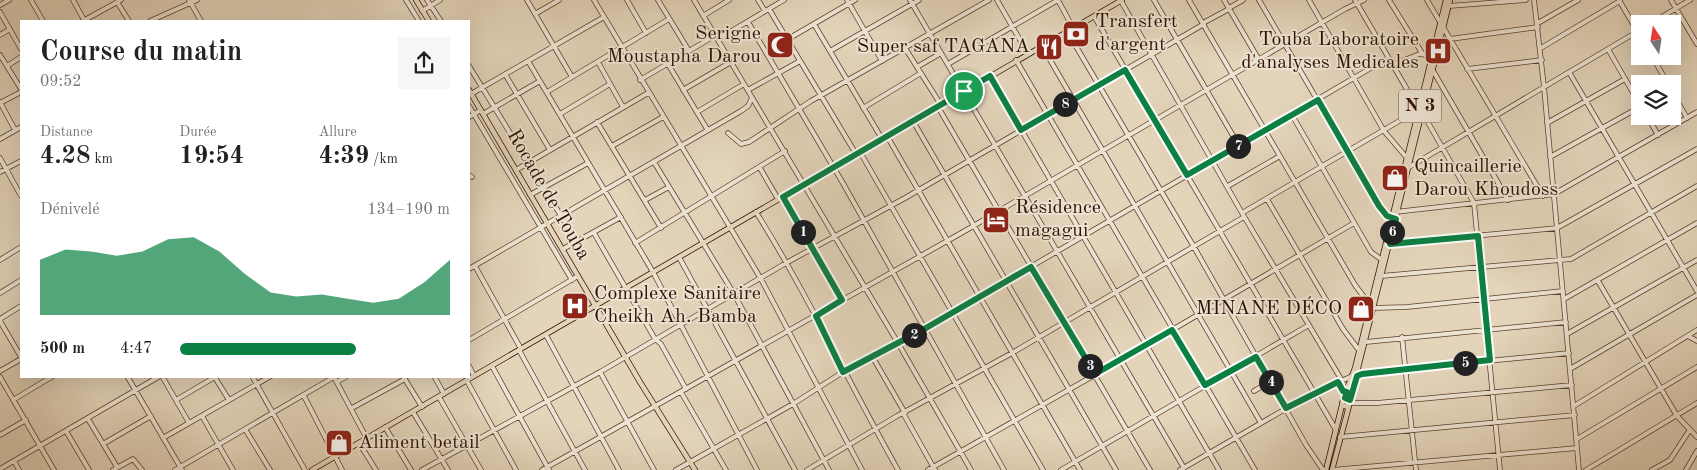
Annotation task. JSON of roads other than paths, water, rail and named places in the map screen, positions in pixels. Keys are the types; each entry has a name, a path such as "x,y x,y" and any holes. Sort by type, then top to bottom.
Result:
{"main road":[{"path":"416,0 428,20"},
{"name":"N 3","path":"1406,169 1407,158 1432,69 1448,0"},
{"name":"N 3","path":"1332,470 1355,376 1366,342 1382,260 1397,212 1432,58 1448,6 1448,0"},
{"path":"312,470 1118,1"},
{"name":"Rocade de Touba","path":"470,92 595,306 695,470"},
{"name":"N 3","path":"1349,402 1347,392 1355,376 1358,349 1390,244 1394,219"},
{"path":"1325,470 1342,405 1349,402"}],"street":[{"path":"0,5 9,0"},
{"path":"31,0 42,20"},
{"path":"73,0 83,20"},
{"path":"152,20 197,0"},
{"path":"406,0 418,20"},
{"path":"427,0 440,20"},
{"path":"422,11 440,0"},
{"path":"527,0 572,77"},
{"path":"535,14 559,0"},
{"path":"594,0 760,279 862,470"},
{"path":"627,0 646,33"},
{"path":"658,0 689,51"},
{"path":"694,0 785,151 971,470"},
{"path":"703,16 729,0"},
{"path":"758,0 788,39 821,96 858,153 920,256 951,313 1043,470"},
{"path":"640,80 689,51 748,22 784,0"},
{"path":"788,39 848,2 855,0"},
{"path":"830,51 911,2 919,0"},
{"path":"728,133 740,144 744,144 799,108 989,0"},
{"path":"998,0 1028,54"},
{"path":"948,64 1058,0 1073,28"},
{"path":"1154,0 1239,146"},
{"path":"1189,0 1355,285 1372,306 1484,299 1563,291"},
{"path":"1224,0 1259,60"},
{"path":"422,470 600,372 812,248 918,190 1178,40 1243,0"},
{"path":"1259,0 1379,206 1387,216 1394,219"},
{"path":"1309,0 1384,130 1407,158"},
{"path":"542,470 548,469 655,406 893,272 1356,2 1364,0"},
{"path":"1389,0 1422,53 1432,58"},
{"path":"1427,0 1467,69 1497,114 1543,196"},
{"path":"1448,6 1526,0"},
{"path":"1534,0 1541,48 1579,470"},
{"path":"1450,39 1538,25 1578,0"},
{"path":"1671,0 1697,44"},
{"path":"1665,15 1690,0"},
{"path":"86,20 118,1 128,20"},
{"path":"1118,1 1152,54 1243,215 1309,325 1340,381 1343,391 1347,392"},
{"path":"1541,48 1620,1 1631,19"},
{"path":"190,2 200,20"},
{"path":"848,2 882,61"},
{"path":"911,2 1154,416 1182,469 1286,408 1314,393 1355,376 1406,369 1569,353"},
{"path":"1356,2 1474,203 1500,470"},
{"path":"0,12 20,47"},
{"path":"1094,16 1336,430"},
{"path":"470,92 604,17"},
{"path":"547,92 669,19"},
{"path":"748,22 834,167 1004,470"},
{"path":"814,24 863,108 918,190 1080,470"},
{"path":"0,35 10,29"},
{"path":"1068,31 1306,444 1325,470"},
{"path":"1406,169 1631,36"},
{"path":"1042,46 1261,423"},
{"path":"905,48 1150,470"},
{"path":"1608,49 1631,90"},
{"path":"917,67 941,53"},
{"path":"1392,65 1422,53"},
{"path":"0,55 20,89"},
{"path":"7,66 20,58"},
{"path":"676,470 793,404 843,372 980,297 1388,58"},
{"path":"1016,60 1255,470"},
{"path":"1467,69 1542,60"},
{"path":"528,61 653,272 757,470"},
{"path":"748,90 800,61"},
{"path":"598,62 623,107"},
{"path":"684,90 732,62"},
{"path":"668,64 707,129"},
{"path":"470,68 577,242"},
{"path":"1432,69 1508,200"},
{"path":"1569,72 1618,159 1697,291"},
{"path":"863,108 921,73"},
{"path":"505,74 550,150"},
{"path":"990,76 1219,470"},
{"path":"1547,124 1625,79"},
{"path":"470,116 495,108 540,81"},
{"path":"560,114 610,84"},
{"path":"697,112 744,84"},
{"path":"15,130 0,103 20,92"},
{"path":"516,170 648,93"},
{"path":"470,268 748,106 752,98"},
{"path":"470,108 572,280"},
{"path":"1681,108 1687,118"},
{"path":"1550,158 1631,111"},
{"path":"1397,212 1554,194 1697,112"},
{"path":"807,470 848,444 984,369 1220,232 1296,181 1406,117 1420,113"},
{"path":"1292,115 1373,254 1382,260"},
{"path":"612,146 663,117"},
{"path":"913,121 1116,470"},
{"path":"597,122 661,228"},
{"path":"1652,125 1658,135"},
{"path":"0,139 20,128"},
{"path":"1390,244 1557,228 1697,149"},
{"path":"635,243 785,151"},
{"path":"1228,186 1280,156"},
{"path":"0,158 20,194"},
{"path":"0,172 20,162"},
{"path":"654,162 734,294 829,470"},
{"path":"530,195 588,163"},
{"path":"760,168 781,198 842,300"},
{"path":"1381,276 1560,260 1578,256 1697,186"},
{"path":"645,200 669,187"},
{"path":"1267,199 1343,329 1358,349"},
{"path":"756,212 816,316 843,372 898,470"},
{"path":"562,249 621,217"},
{"path":"1564,300 1697,222"},
{"path":"928,470 934,469 960,452 1354,223"},
{"path":"594,233 686,389"},
{"path":"0,260 20,250"},
{"path":"680,257 795,470"},
{"path":"1567,334 1697,260"},
{"path":"475,266 585,470"},
{"path":"470,339 578,276"},
{"path":"0,293 20,281"},
{"path":"1598,281 1677,416 1697,438"},
{"path":"1570,369 1697,295"},
{"path":"20,307 0,320 20,356"},
{"path":"1366,342 1566,322"},
{"path":"1061,470 1309,325"},
{"path":"1574,406 1697,330"},
{"path":"546,334 619,470"},
{"path":"1688,336 1697,341"},
{"path":"1402,337 1416,470"},
{"path":"872,356 934,469"},
{"path":"0,371 20,359"},
{"path":"492,366 548,469"},
{"path":"1577,439 1697,367"},
{"path":"470,368 474,376"},
{"path":"600,372 654,470"},
{"path":"1254,391 1280,376"},
{"path":"0,377 54,470"},
{"path":"13,400 49,378"},
{"path":"128,378 181,468"},
{"path":"0,469 157,378"},
{"path":"162,378 189,423"},
{"path":"176,400 213,378"},
{"path":"216,378 229,400"},
{"path":"253,378 305,470"},
{"path":"163,438 268,378"},
{"path":"175,470 332,378"},
{"path":"335,378 367,438"},
{"path":"337,382 344,378"},
{"path":"352,408 404,378 422,407"},
{"path":"435,378 480,470"},
{"path":"467,381 516,470"},
{"path":"1349,402 1409,400 1572,385"},
{"path":"681,392 726,470"},
{"path":"304,396 342,470"},
{"path":"1586,470 1697,404"},
{"path":"413,412 448,470"},
{"path":"1340,437 1575,415"},
{"path":"103,444 151,416"},
{"path":"202,416 233,470"},
{"path":"88,419 115,469 133,459 142,470"},
{"path":"0,435 26,420"},
{"path":"386,427 411,470"},
{"path":"245,429 270,470"},
{"path":"66,431 89,470"},
{"path":"1652,470 1670,460 1689,431"},
{"path":"359,443 376,470"},
{"path":"1332,470 1578,448"},
{"path":"1686,470 1697,451"},
{"path":"14,461 19,470"}],"place":[{"name":"Transfert d'argent","path":"1076,34"},
{"name":"Serigne Moustapha Darou","path":"780,45"},
{"name":"Super saf TAGANA","path":"1049,47"},
{"name":"Touba Laboratoire d'analyses Medicales","path":"1438,51"},
{"name":"Quincaillerie Darou Khoudoss","path":"1395,178"},
{"name":"Résidence magagui","path":"996,220"},
{"name":"Complexe Sanitaire Cheikh Ah. Bamba","path":"575,306"},
{"name":"MINANE DÉCO","path":"1361,309"},
{"name":"Aliment betail","path":"339,443"}]}
